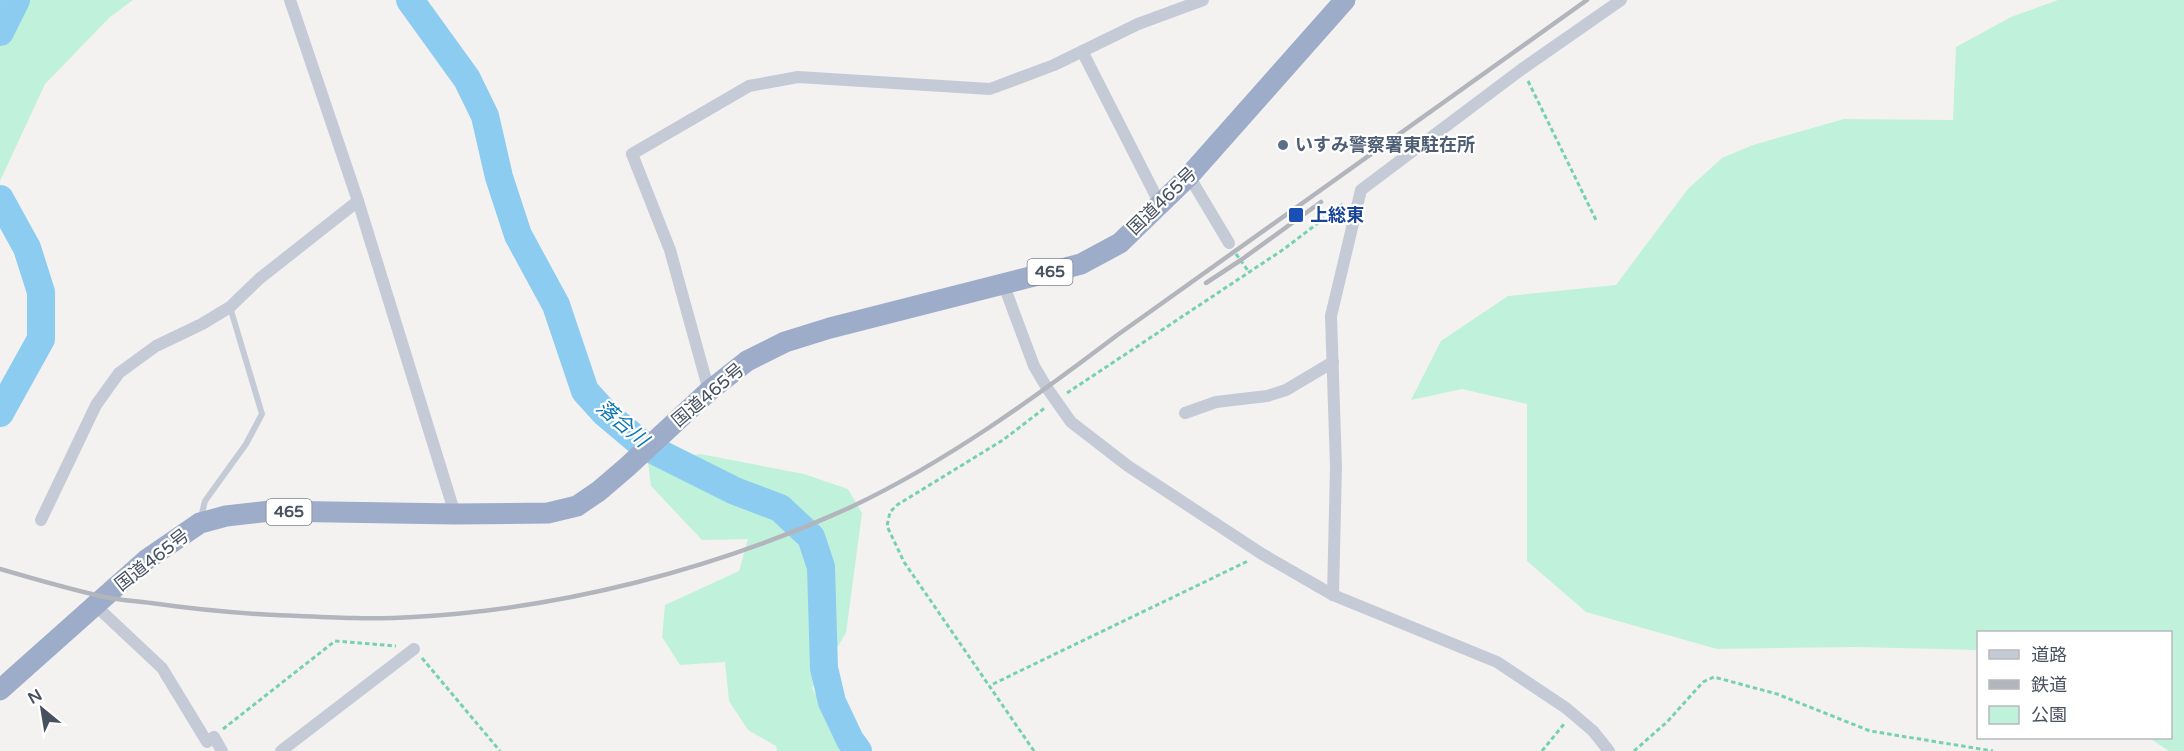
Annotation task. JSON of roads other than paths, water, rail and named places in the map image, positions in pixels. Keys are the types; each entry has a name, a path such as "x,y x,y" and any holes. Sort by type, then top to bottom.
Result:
{"highway":[{"name":"国道465号","path":"0,690 146,560 200,523 226,516 270,511 548,513 577,506 627,467 709,391 747,361 785,342 830,328 1081,264 1120,243 1189,176 1345,0"}],"street":[{"path":"290,0 358,201 455,514"},
{"path":"709,391 670,250 632,154 749,86 798,77 990,89 1054,65 1138,24 1203,0"},
{"path":"1333,595 1336,467 1331,315 1361,190 1522,69 1621,0"},
{"path":"1082,51 1160,204"},
{"path":"1189,176 1229,243"},
{"path":"41,520 96,405 119,373 156,346 202,324 230,307 259,279 358,201"},
{"path":"1003,284 1034,366 1071,422 1128,466 1262,554 1333,595 1497,662 1573,713 1593,731 1609,751"},
{"path":"1185,413 1216,402 1266,396 1286,390 1332,362"},
{"path":"96,606 162,668 207,742 214,736 222,751"},
{"path":"280,751 414,649"}],"lane":[{"path":"200,523 205,501 246,444 262,414 230,307"}],"waterway":[{"path":"0,32 16,0"},
{"name":"落合川","path":"410,0 467,79 485,116 499,177 518,235 556,305 585,391 605,413 643,445 735,491 780,508 811,537 821,567 824,668 832,702 850,740 858,751"},
{"path":"0,199 27,248 41,292 41,339 0,413"}],"railway":[{"path":"0,569 78,591 121,600 245,613 396,618 469,613 581,595 692,567 746,549 851,507 955,450 1053,383 1587,0"},
{"path":"1206,283 1321,202"}],"place":[{"name":"いすみ警察署東駐在所","path":"1283,145"},
{"name":"上総東","path":"1296,215"}]}
